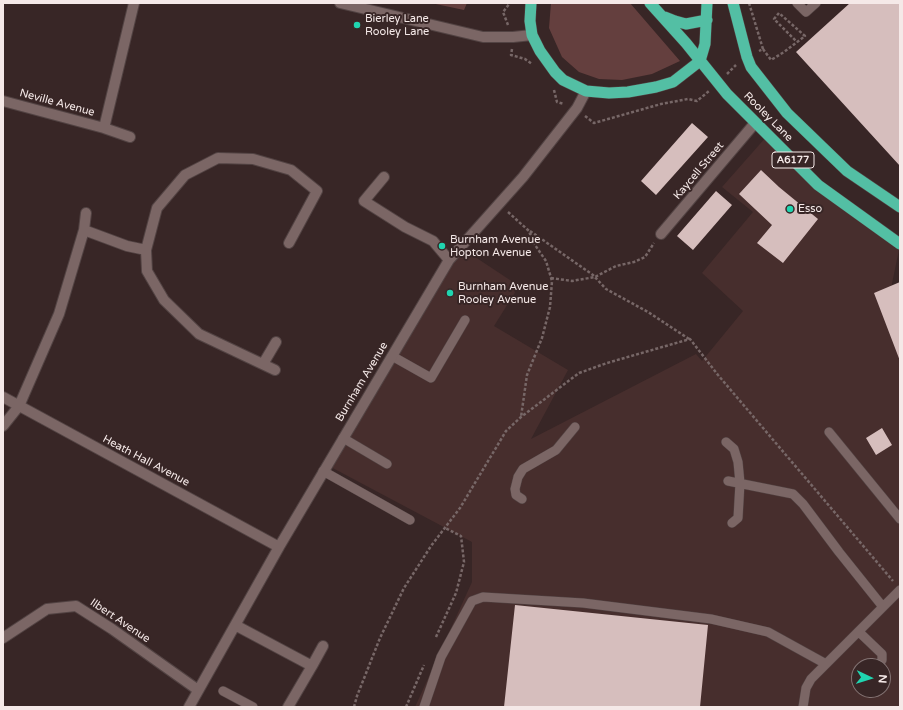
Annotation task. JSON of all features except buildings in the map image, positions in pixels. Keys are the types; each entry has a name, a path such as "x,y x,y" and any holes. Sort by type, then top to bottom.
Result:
{"highway":[{"path":"531,3 530,21 532,35 540,51 555,72 563,80 586,91 609,93 628,92 673,82 700,61 705,44 707,3"},
{"name":"Rooley Lane","path":"650,3 662,15 726,94 818,185 900,244"},
{"name":"Rooley Lane","path":"733,3 751,67 787,113 848,172 900,207"},
{"name":"A6177","path":"662,15 686,24 707,20"}],"street":[{"path":"104,128 134,3"},
{"path":"340,3 483,37 514,37 532,35"},
{"name":"Burnham Avenue","path":"189,707 278,547 449,260 523,177 577,108 586,91"},
{"name":"Neville Avenue","path":"3,101 104,128 130,137"},
{"name":"Kaycell Street","path":"661,234 755,123"},
{"path":"275,370 200,334 164,300 147,271 146,250 157,208 185,176 218,158 252,159 291,170 322,192 289,243"},
{"path":"384,177 364,201 405,227 433,241 449,260"},
{"path":"3,426 19,406 59,314 84,230 86,213"},
{"path":"84,230 127,246 146,250"},
{"path":"263,364 276,342"},
{"name":"Heath Hall Avenue","path":"3,397 278,547"},
{"name":"Ilbert Avenue","path":"3,638 47,609 76,606 112,629 198,690"},
{"path":"235,625 312,666"},
{"path":"288,707 323,646"}],"lane":[{"path":"797,3 806,12 816,3"},
{"path":"392,356 431,378 465,320"},
{"path":"522,499 516,495 515,489 518,477 523,469 556,450 575,427"},
{"path":"829,432 900,519"},
{"path":"343,438 387,464"},
{"path":"726,442 734,449 738,462 740,483 738,518 732,523"},
{"path":"323,471 410,520"},
{"path":"728,481 793,494 803,504 883,607"},
{"path":"803,707 806,688 812,679 883,607 897,586"},
{"path":"424,707 445,651 472,601 483,597 583,603 711,619 768,632 826,664"},
{"path":"859,632 882,654 882,658"},
{"path":"223,691 253,707"}],"path":[{"path":"510,3 503,12 514,37"},
{"path":"763,49 771,60 784,52 805,36 779,13 774,19 797,42"},
{"path":"499,204 529,231 595,277 606,289 648,312 690,339 718,375 897,586"},
{"path":"521,417 528,375 542,338 550,307 551,278 546,261 533,242 529,231"},
{"path":"551,278 572,281 595,277 616,266 634,262 645,257 661,234"},
{"path":"354,707 380,638 404,588 431,546 460,508 506,430 579,373 607,363 690,339"},
{"path":"436,639 456,592 464,562 461,536 445,528"},
{"path":"406,707 426,660"}],"shaded area":[{"path":"431,3 467,3 464,10"},
{"path":"551,3 630,3 680,61 652,74 622,80 599,79 579,72 562,57 549,28"},
{"path":"767,136 808,175 900,245 885,317 900,352 900,707 415,707 472,582 472,542 327,465 460,247 519,286 494,326 568,370 531,439 696,354 702,361 743,311 702,273 753,212 722,187"}],"place":[{"name":"Bierley Lane Rooley Lane","path":"357,25"},
{"name":"Esso","path":"790,209"},
{"name":"Burnham Avenue Hopton Avenue","path":"442,246"},
{"name":"Burnham Avenue Rooley Avenue","path":"450,293"}]}
